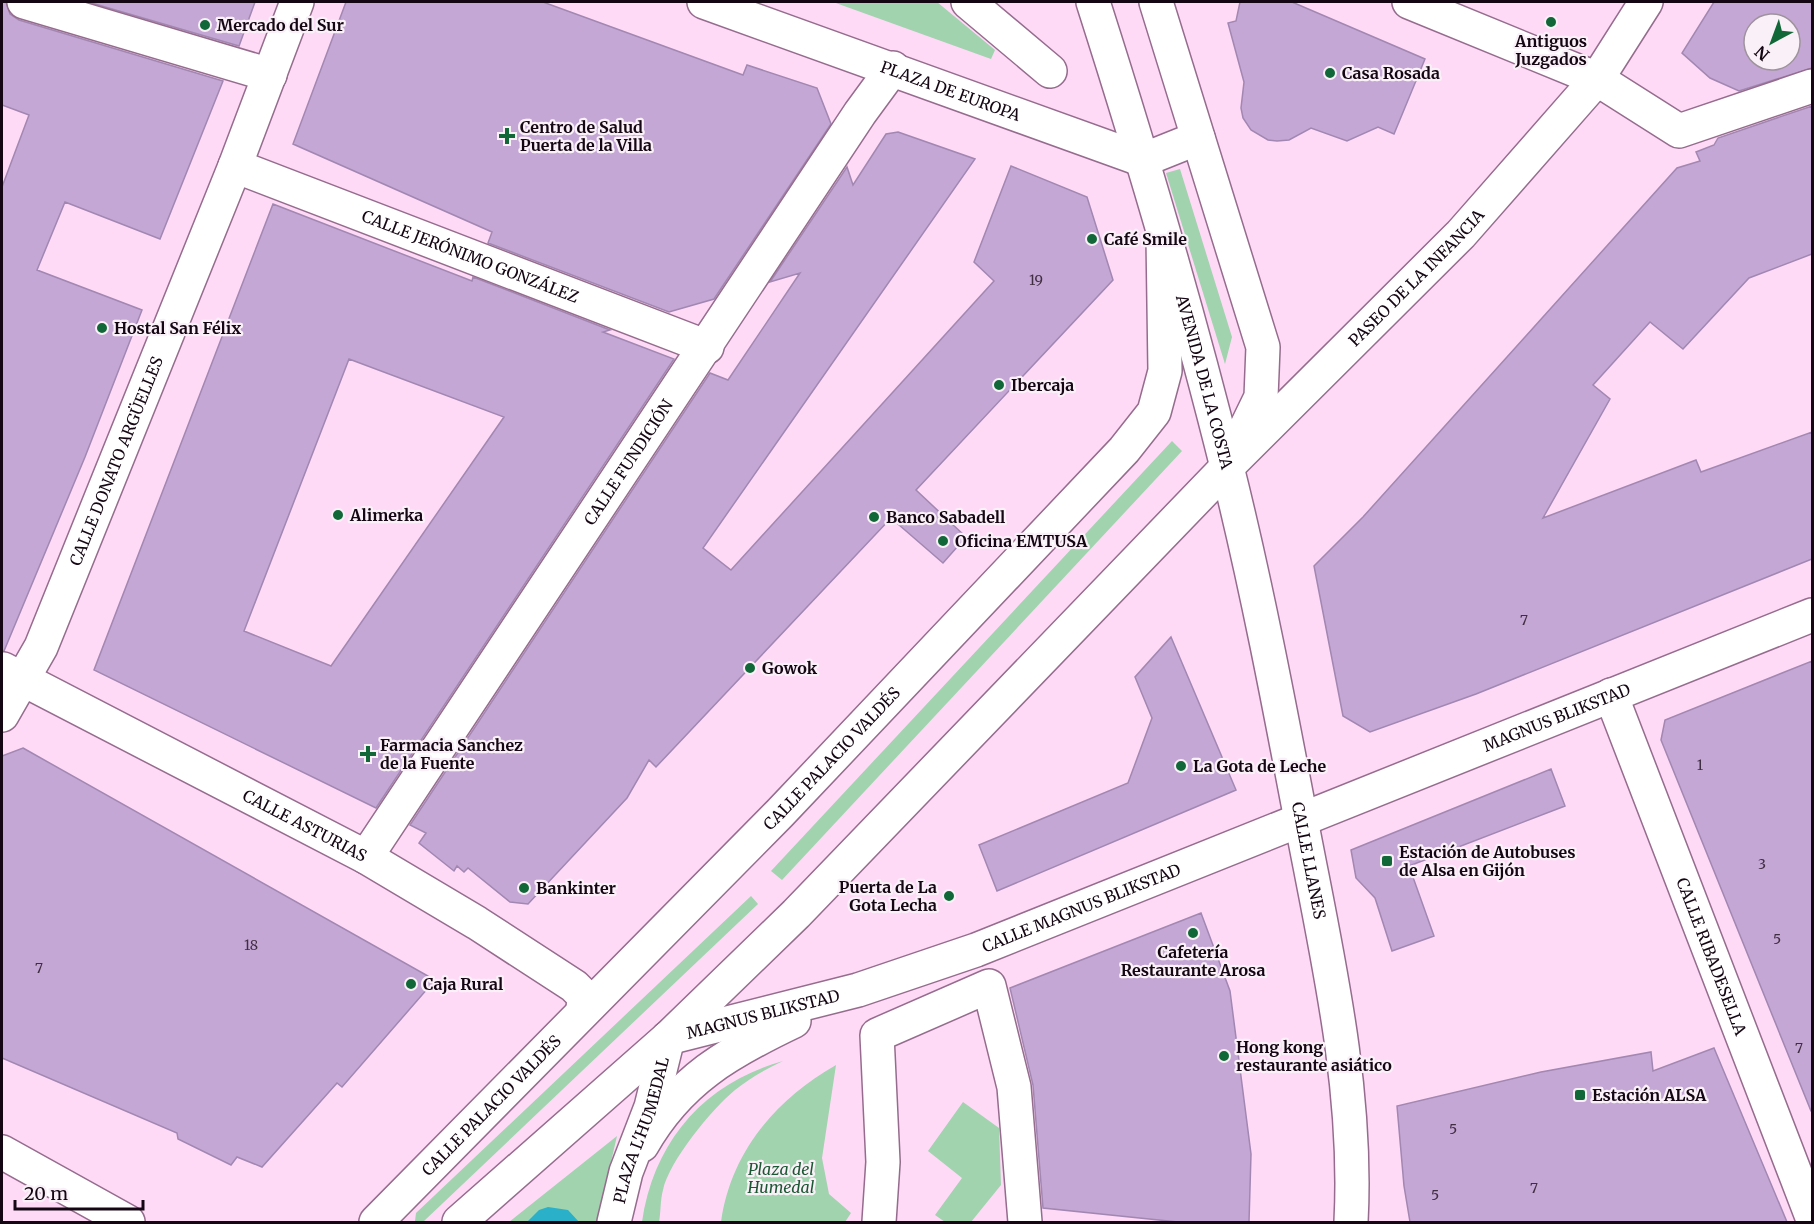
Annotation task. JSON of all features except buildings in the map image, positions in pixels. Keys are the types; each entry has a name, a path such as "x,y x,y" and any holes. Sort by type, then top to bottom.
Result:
{"street":[{"path":"24,2 270,75"},
{"name":"CALLE DONATO ARGÜELLES","path":"2,715 12,674 41,647 235,166 297,2"},
{"name":"PLAZA DE EUROPA","path":"705,2 1143,160"},
{"path":"968,2 1050,71"},
{"name":"AVENIDA DE LA COSTA","path":"1093,2 1143,160 1164,247 1227,467"},
{"name":"AVENIDA DE LA COSTA","path":"1156,2 1263,347 1261,397 1227,467"},
{"path":"1409,2 1597,79 1679,131 1812,86"},
{"name":"PASEO DE LA INFANCIA","path":"1227,467 1461,234 1597,79 1646,2"},
{"name":"CALLE FUNDICIÓN","path":"366,857 860,113 893,68"},
{"path":"1143,160 1198,138"},
{"name":"CALLE JERÓNIMO GONZÁLEZ","path":"235,166 707,346"},
{"name":"CALLE PALACIO VALDÉS","path":"376,1222 780,813 1124,450 1154,412 1165,371 1164,247"},
{"path":"459,1222 668,1038 796,914 1227,467"},
{"name":"CALLE LLANES","path":"1227,467 1290,751 1328,955 1349,1093 1354,1181 1352,1222"},
{"name":"MAGNUS BLIKSTAD","path":"1301,818 1812,615"},
{"name":"CALLE ASTURIAS","path":"12,674 366,857 477,923 574,986 584,996 583,1010"},
{"name":"CALLE RIBADESELLA","path":"1611,695 1812,1217"},
{"name":"CALLE MAGNUS BLIKSTAD","path":"858,990 976,950 1301,818"},
{"path":"879,1222 883,1162 877,1035 988,986 1014,1087 1026,1222"},
{"path":"626,1172 649,1131 700,1073 746,1045 858,990"},
{"name":"MAGNUS BLIKSTAD","path":"668,1038 858,990"},
{"name":"PLAZA L'HUMEDAL","path":"614,1222 626,1172 651,1107 668,1038"},
{"path":"2,1152 128,1222"}],"green space":[{"path":"833,2 937,2 995,50 991,59"},
{"path":"1180,169 1232,337 1225,364 1166,173"},
{"path":"1172,441 1182,451 782,880 771,871"},
{"path":"751,896 758,904 424,1221 415,1221 416,1213"},
{"path":"783,1061 758,1074 735,1090 704,1122 682,1151 667,1178 662,1194 659,1222 642,1222 648,1193 658,1166 671,1141 687,1119 729,1084"},
{"name":"Plaza del Humedal","path":"836,1065 822,1158 829,1194 851,1213 845,1222 721,1222 726,1197 735,1173 759,1130 794,1094"},
{"path":"963,1102 999,1128 1001,1185 971,1222 945,1222 935,1215 962,1178 928,1151"},
{"path":"617,1136 597,1222 509,1222"}],"water":[{"path":"548,1207 568,1210 579,1222 527,1222 539,1210"}],"place":[{"name":"Antiguos Juzgados","path":"1551,22"},
{"name":"Mercado del Sur","path":"205,25"},
{"name":"Casa Rosada","path":"1330,73"},
{"name":"Centro de Salud Puerta de la Villa","path":"507,136"},
{"name":"Café Smile","path":"1092,239"},
{"name":"Hostal San Félix","path":"102,328"},
{"name":"Ibercaja","path":"999,385"},
{"name":"Alimerka","path":"338,515"},
{"name":"Banco Sabadell","path":"874,517"},
{"name":"Oficina EMTUSA","path":"943,541"},
{"name":"Gowok","path":"750,668"},
{"name":"Farmacia Sanchez de la Fuente","path":"368,754"},
{"name":"La Gota de Leche","path":"1181,766"},
{"name":"Estación de Autobuses de Alsa en Gijón","path":"1387,861"},
{"name":"Bankinter","path":"524,888"},
{"name":"Puerta de La Gota Lecha","path":"949,896"},
{"name":"Cafetería Restaurante Arosa","path":"1193,933"},
{"name":"Caja Rural","path":"411,984"},
{"name":"Hong kong restaurante asiático","path":"1224,1056"},
{"name":"Estación ALSA","path":"1580,1095"}]}
